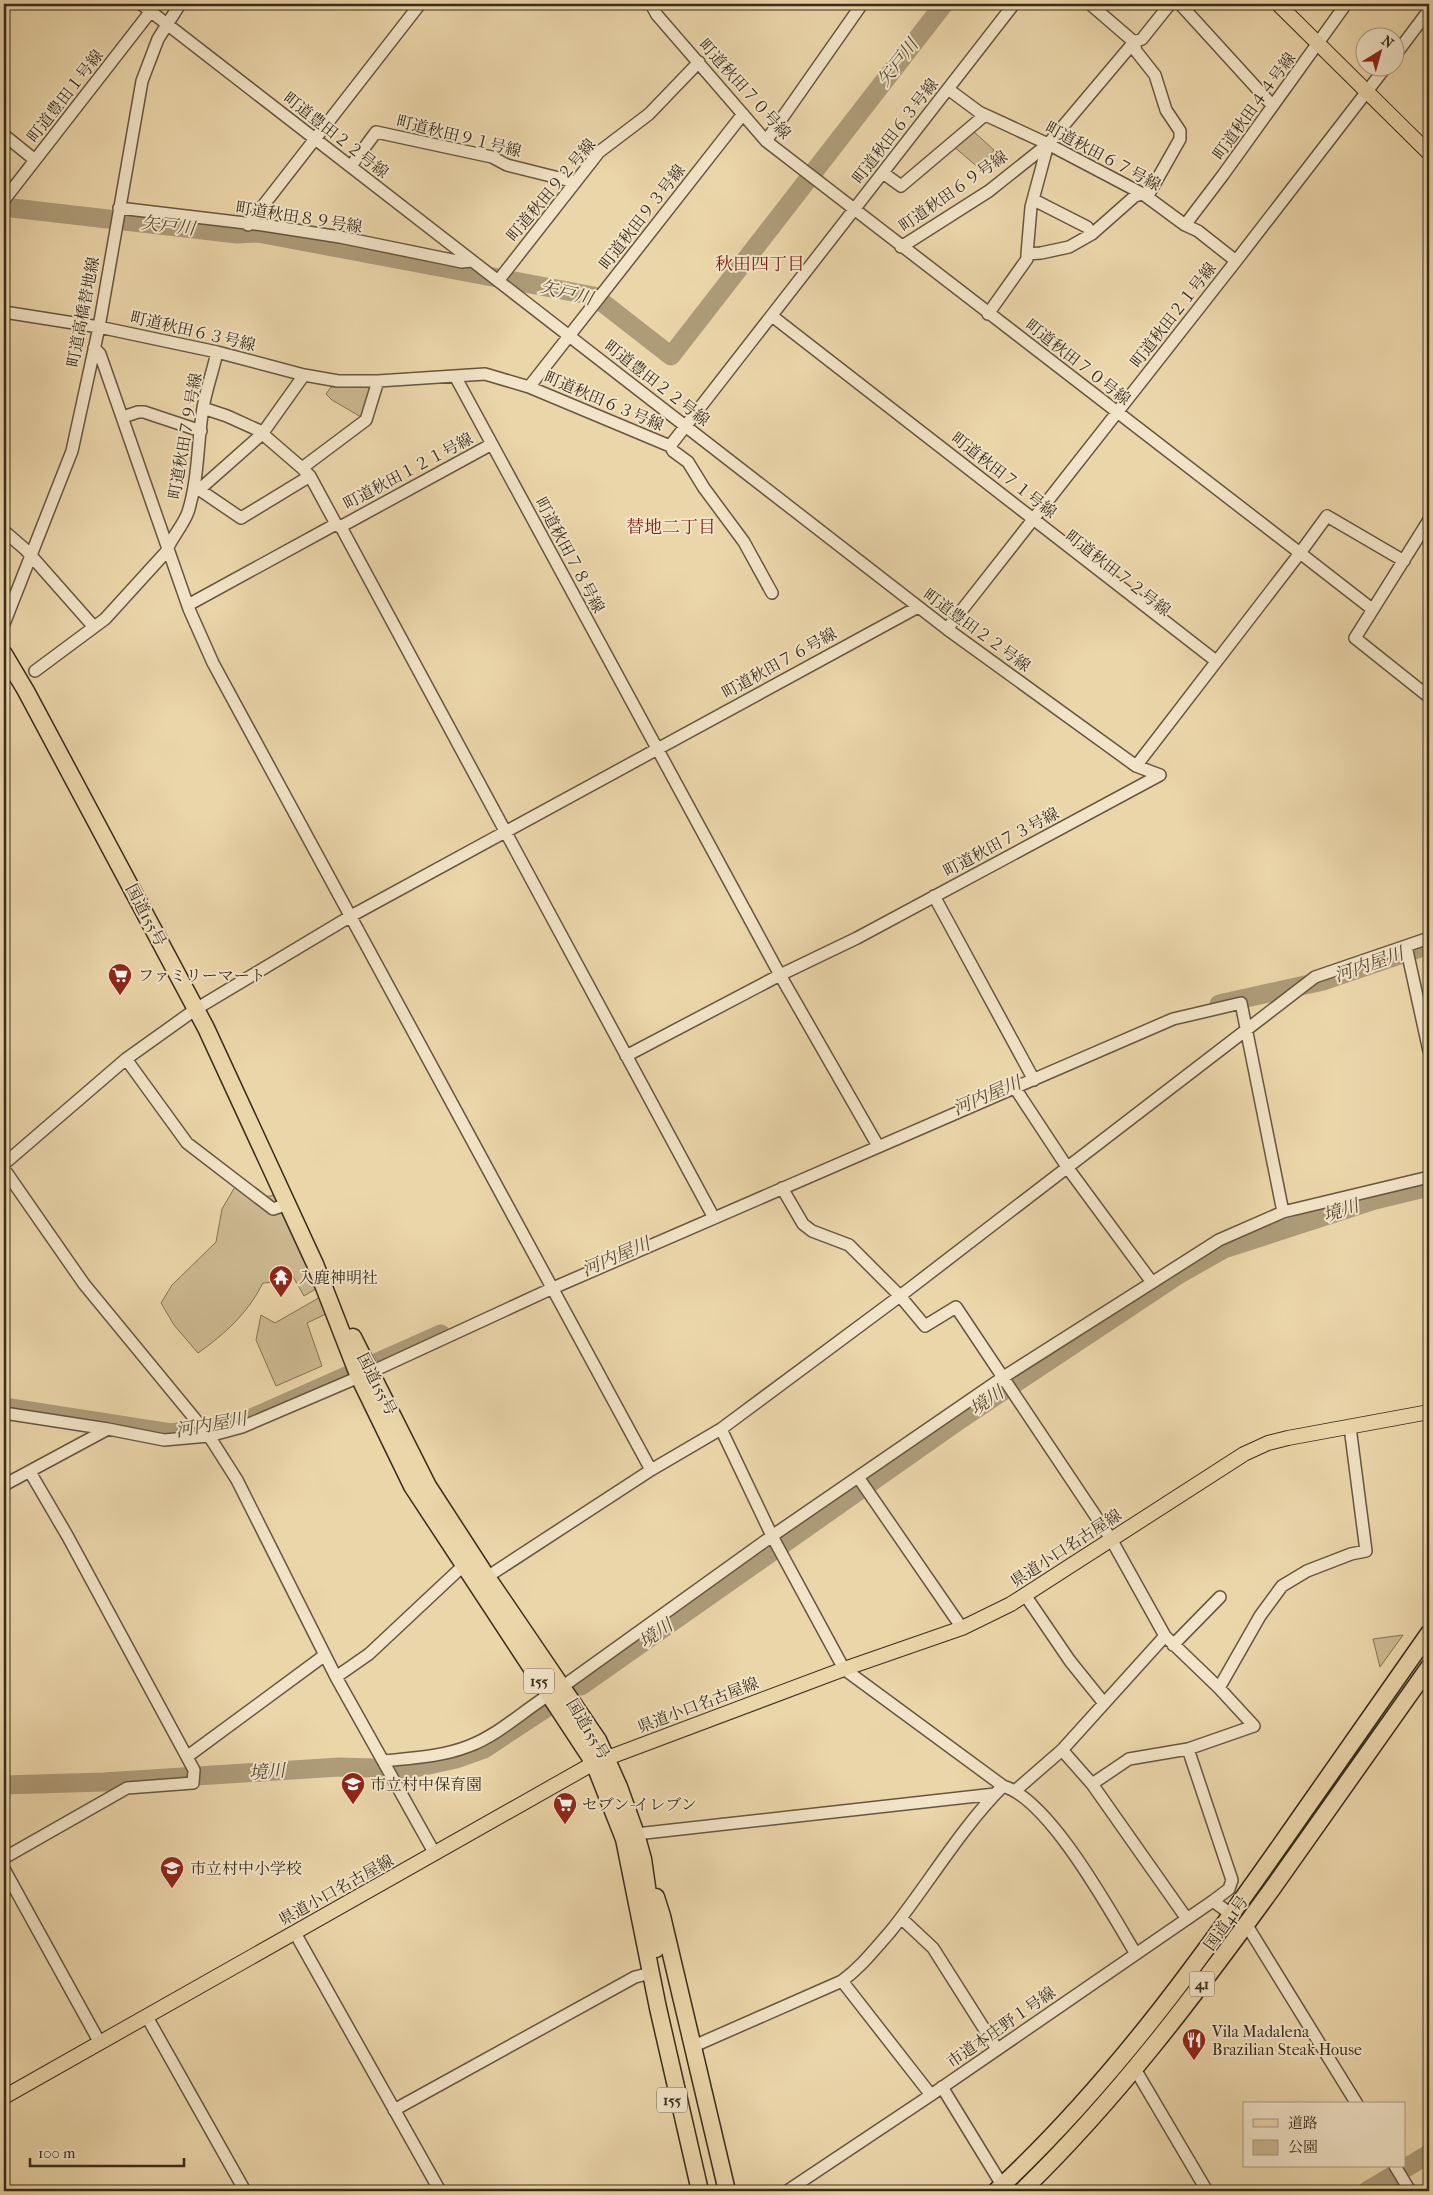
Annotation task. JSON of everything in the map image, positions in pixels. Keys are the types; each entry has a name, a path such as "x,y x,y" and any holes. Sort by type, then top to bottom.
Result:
{"highway":[{"name":"国道155号","path":"4,654 31,700 196,1010 288,1204 365,1375 412,1486 548,1694 600,1760 636,1834 643,1859 675,2066 700,2191"},
{"name":"国道155号","path":"365,1375 428,1486 487,1577 598,1740 600,1760 624,1839 658,2008 675,2066 706,2191"},
{"name":"国道41号","path":"999,2188 1050,2138 1117,2064 1171,1997 1232,1915 1429,1633"},
{"name":"国道41号","path":"1022,2191 1085,2126 1135,2069 1189,2002 1426,1677"},
{"name":"155","path":"643,1859 662,1916 694,2046 726,2191"},
{"name":"155","path":"658,2008 665,2069 691,2191"}],"main road":[{"path":"1278,4 1429,153"},
{"name":"県道小口名古屋線","path":"4,2097 600,1760 844,1669 962,1628 1011,1604 1244,1454 1288,1438 1429,1412"}],"street":[{"name":"町道高橋替地線","path":"4,624 68,465 99,326 142,81 158,38 180,4"},
{"path":"248,225 420,4"},
{"path":"766,142 862,4"},
{"name":"町道秋田６３号線","path":"4,312 99,326 218,352 304,375 338,381 378,381 485,374 529,387 670,446 1014,4"},
{"path":"1027,254 1041,254 1069,247 1092,234 1135,196 1150,192 1180,139 1180,131 1166,110 1155,75 1136,51 1134,42 1090,4"},
{"path":"988,314 1027,259 1034,200 1048,144 1134,42 1142,39 1170,4"},
{"path":"1180,4 1272,105"},
{"name":"町道秋田４４号線","path":"1185,225 1346,4"},
{"name":"町道秋田７０号線","path":"653,5 698,62 766,142 1372,609"},
{"name":"町道豊田２２号線","path":"146,7 947,629 1136,766 1160,775"},
{"name":"町道豊田１号線","path":"4,200 146,7"},
{"path":"1406,41 1429,10"},
{"name":"町道秋田９２号線","path":"498,280 599,152 649,114 698,62"},
{"name":"町道秋田２１号線","path":"947,629 1236,261 1377,78"},
{"name":"町道秋田６７号線","path":"948,89 986,115 1048,144 1144,194 1185,225 1198,231 1236,261"},
{"name":"町道秋田９３号線","path":"529,387 743,114"},
{"path":"883,173 900,186 986,115"},
{"name":"町道秋田９１号線","path":"350,166 376,132 492,157 507,164 575,182"},
{"path":"4,135 35,160"},
{"name":"町道秋田６９号線","path":"901,247 988,191 1048,144"},
{"path":"1034,200 1087,227 1092,234"},
{"name":"町道秋田８９号線","path":"119,208 248,225 263,225 462,262 472,261"},
{"name":"町道秋田７１号線","path":"770,318 1214,664"},
{"path":"94,348 100,354 189,607 213,663 652,1470"},
{"name":"町道秋田７９号線","path":"35,671 106,619 166,552 188,513 197,488 203,408 218,352"},
{"path":"304,375 262,434 197,488 241,518 310,476"},
{"name":"町道秋田７８号線","path":"455,376 780,975 878,1146"},
{"path":"302,468 366,420 378,381"},
{"path":"203,408 227,416 262,434 310,476 368,578 714,1218"},
{"path":"123,417 144,412 201,431"},
{"name":"町道秋田１２１号線","path":"189,607 338,525 492,444"},
{"path":"670,446 673,451 688,462 704,488 744,542 772,593"},
{"path":"1136,766 1327,516 1404,561"},
{"path":"1429,520 1355,638 1429,697"},
{"path":"4,531 32,556 94,628"},
{"name":"町道秋田７６号線","path":"4,1164 126,1059 196,1010 351,916 918,606"},
{"name":"町道秋田７３号線","path":"626,1056 780,975 857,938 1160,775"},
{"path":"934,896 1034,1080"},
{"path":"487,1577 652,1470 721,1429 900,1296 1315,977 1429,938"},
{"path":"1406,946 1429,1051"},
{"path":"4,1413 108,1429 164,1440 209,1436 242,1427 365,1375 552,1288 1180,1017 1241,1003 1284,1212"},
{"path":"126,1059 186,1143 273,1209 288,1204"},
{"path":"1015,1088 1068,1167 1151,1281"},
{"path":"4,1169 84,1284 209,1436 237,1480 336,1677 435,1854"},
{"path":"383,1761 438,1756 470,1746 490,1736 858,1477 1151,1281 1219,1240 1284,1212 1429,1177"},
{"path":"782,1188 803,1224 812,1231 849,1245 900,1296 925,1326 956,1307 1111,1538 1165,1636 1219,1688 1254,1726 1188,1749 1129,1759 1092,1784"},
{"path":"1219,1688 1260,1616 1282,1586 1307,1571 1351,1554 1366,1551 1350,1426"},
{"path":"4,1485 108,1429"},
{"path":"721,1429 772,1536 844,1669 999,1790"},
{"path":"4,1858 127,1788 193,1783 194,1770 30,1472"},
{"path":"858,1477 962,1628"},
{"path":"336,1677 369,1654 464,1565"},
{"path":"1025,1595 1070,1661 1104,1702"},
{"path":"1173,1645 1220,1597"},
{"path":"636,1834 999,1790 1016,1790 1062,1750 1165,1636"},
{"path":"188,1756 325,1655"},
{"path":"1405,1668 1426,1677"},
{"name":"市道本庄野１号線","path":"787,2191 931,2095 1229,1889 1232,1880 1188,1749"},
{"path":"1062,1750 1092,1784 1187,1919"},
{"path":"694,2046 842,1981 860,1968 901,1918 999,1790"},
{"path":"1016,1790 1042,1814 1086,1874 1136,1954"},
{"path":"4,1869 100,2043"},
{"path":"1213,1901 1232,1915"},
{"path":"901,1918 932,1948 997,2049"},
{"path":"1246,1924 1356,2102"},
{"path":"296,1933 440,2191"},
{"path":"394,2110 635,1977 651,1973"},
{"path":"842,1981 931,2095"},
{"path":"147,2017 245,2191"},
{"path":"1135,2069 1207,2191"},
{"path":"942,2087 999,2188"},
{"path":"1396,2168 1410,2191"}],"green space":[{"path":"973,131 994,150 980,169 953,146"},
{"path":"337,383 368,384 372,389 361,417 332,400 326,394 331,387 337,387"},
{"path":"236,1185 256,1198 277,1195 319,1287 304,1296 292,1275 279,1282 263,1283 250,1304 235,1322 198,1353 174,1325 161,1303 172,1285 216,1242 222,1209"},
{"path":"322,1296 328,1313 307,1323 322,1366 276,1386 256,1340 261,1315 275,1323"},
{"path":"1403,1635 1380,1667 1373,1639"}],"waterway":[{"name":"矢戸川","path":"4,207 237,234 258,233 594,296 671,356 944,4"},
{"name":"河内屋川","path":"1219,1004 1323,981 1429,945"},
{"name":"境川","path":"581,1686 961,1419 1178,1275 1224,1249 1375,1200 1429,1187"},
{"name":"河内屋川","path":"4,1407 171,1433 240,1423 441,1334"},
{"name":"境川","path":"4,1785 104,1782 339,1767 410,1769 456,1759 484,1749 546,1708"},
{"path":"1406,2168 1429,2154"},
{"path":"1367,2191 1406,2168"},
{"path":"1380,2184 1404,2186"},
{"path":"1412,2187 1429,2189"}],"place":[{"name":"ファミリーマート","path":"120,996"},
{"name":"入鹿神明社","path":"281,1298"},
{"name":"市立村中保育園","path":"353,1805"},
{"name":"セブン-イレブン","path":"565,1825"},
{"name":"市立村中小学校","path":"172,1889"},
{"name":"Vila Madalena Brazilian Steak House","path":"1194,2061"}],"district":[{"name":"秋田四丁目","path":"760,264"},
{"name":"替地二丁目","path":"671,527"}]}
